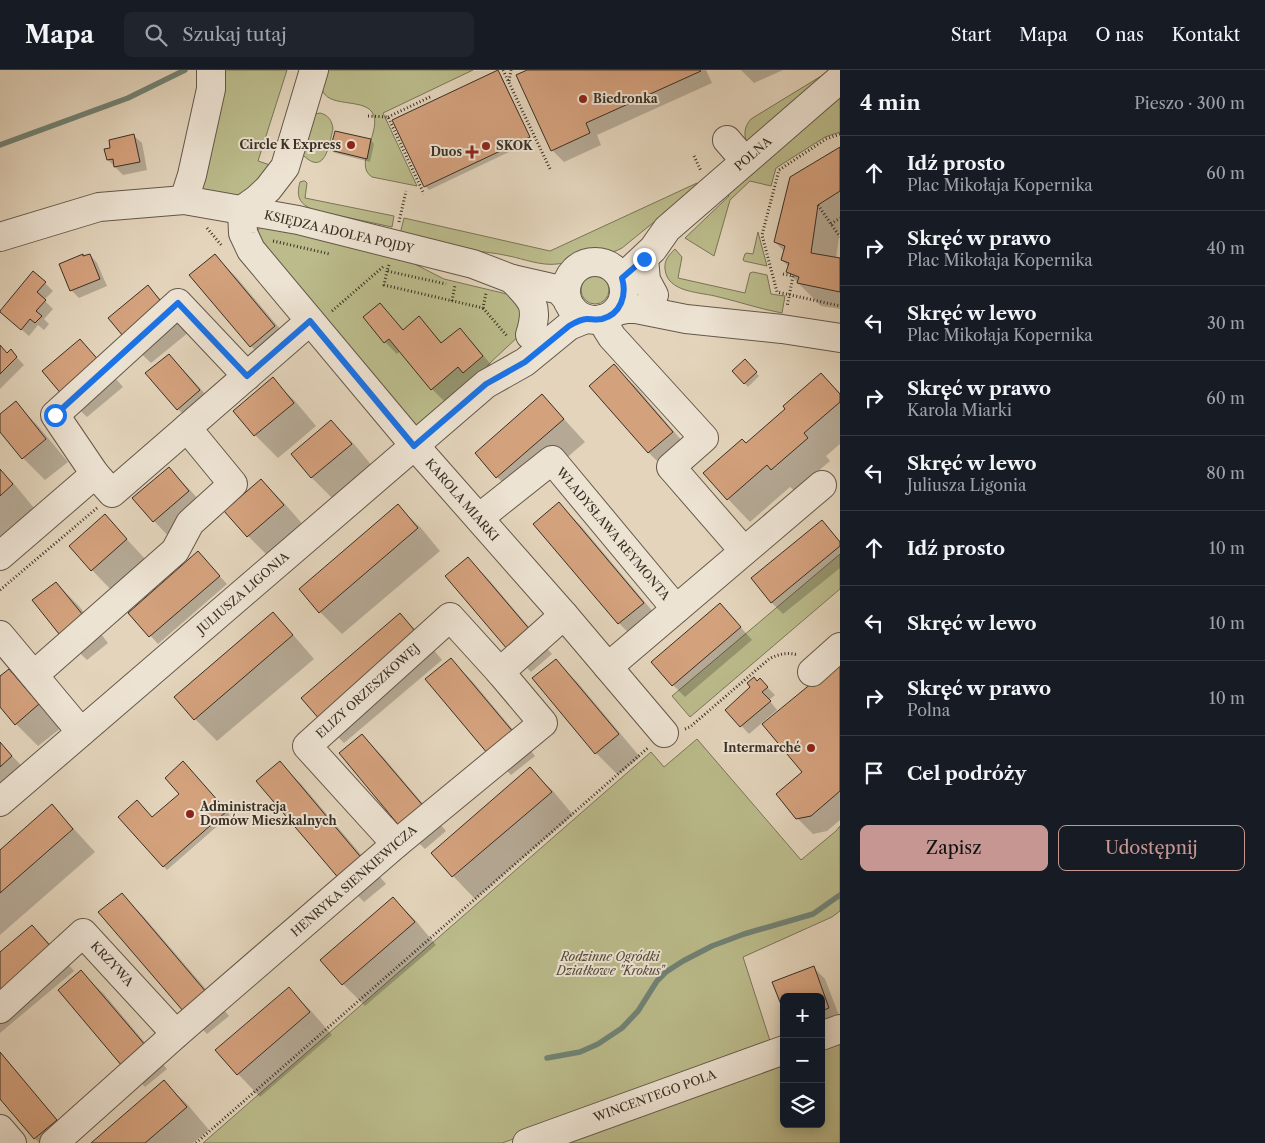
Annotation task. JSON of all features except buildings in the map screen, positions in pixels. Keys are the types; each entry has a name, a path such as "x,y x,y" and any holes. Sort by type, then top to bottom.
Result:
{"street":[{"path":"184,200 192,175 211,89 211,70"},
{"path":"242,210 268,189 285,167 314,70"},
{"name":"POLNA","path":"610,297 653,249 667,229 840,79"},
{"path":"727,140 745,161"},
{"path":"285,167 289,200 298,220"},
{"name":"KSIĘDZA ADOLFA POJDY","path":"0,237 99,207 184,200 298,220 473,264 512,279 556,289 566,298"},
{"name":"KAROLA MIARKI","path":"242,210 243,233 251,250 414,446 564,615 664,734"},
{"name":"POLNA","path":"610,297 638,244 652,235 667,229"},
{"path":"644,259 646,280 654,295"},
{"path":"744,551 671,467 704,438 607,330 610,297 603,262 594,261 579,266 569,276 566,284 566,298 574,311 580,316 610,297 654,295 690,302 782,329"},
{"name":"KSIĘDZA ADOLFA POJDY","path":"473,264 512,266 554,273 574,270"},
{"path":"512,279 526,293 533,306 535,318 530,335"},
{"path":"610,297 626,309 636,309 686,319 782,329 840,338"},
{"name":"JULIUSZA LIGONIA","path":"486,384 525,362 569,326 610,297"},
{"name":"JULIUSZA LIGONIA","path":"0,802 486,384 514,349 548,319 566,298"},
{"path":"247,376 178,303 55,415 95,474 112,493 247,376 310,321"},
{"path":"34,676 175,551 190,523 233,484 187,428"},
{"name":"WŁADYSŁAWA REYMONTA","path":"479,518 552,460 676,609"},
{"path":"0,556 95,474"},
{"name":"WŁADYSŁAWA REYMONTA","path":"608,667 822,484"},
{"path":"500,672 564,615"},
{"name":"ELIZY ORZESZKOWEJ","path":"396,844 307,746 450,617 500,672"},
{"path":"0,635 81,732"},
{"path":"812,672 840,648"},
{"name":"HENRYKA SIENKIEWICZA","path":"54,1143 176,1034 396,844 543,723 500,672"},
{"name":"KRZYWA","path":"0,1009 84,933 176,1034"},
{"path":"825,1035 840,1030"},
{"name":"WINCENTEGO POLA","path":"527,1143 780,1051"},
{"path":"0,1130 12,1143"}],"path":[{"path":"504,70 551,171"},
{"path":"509,82 511,70"},
{"path":"368,116 388,117 432,96"},
{"path":"388,117 424,194"},
{"path":"840,134 826,139 779,170 762,235 777,292 840,306"},
{"path":"694,156 699,168"},
{"path":"400,218 406,191"},
{"path":"818,205 840,237"},
{"path":"831,224 840,218"},
{"path":"265,239 338,256"},
{"path":"390,261 384,285 483,308 486,292"},
{"path":"375,264 446,284"},
{"path":"783,274 793,276 788,303"},
{"path":"452,300 455,285"},
{"path":"196,1143 664,734 690,727 769,659 778,654 797,654 812,672"}],"green space":[{"path":"218,70 287,70 258,161 273,166 269,177 237,198 201,191"},
{"path":"324,70 473,70 383,113 417,186 372,177 367,171 365,164 366,155 375,119 372,112 361,105 337,101 325,95 321,85"},
{"path":"831,70 747,143 745,130 751,119"},
{"path":"840,90 840,132 825,137 776,168 771,186 750,181 730,200 714,256 685,238 729,196 726,191"},
{"path":"320,113 329,118 333,129 325,156 321,161 316,162 302,154 315,114"},
{"path":"300,182 307,183 305,198 394,216 392,227 313,210 304,205 300,199 299,187"},
{"path":"697,183 700,187 622,248 609,252 589,252 561,264 539,263 400,234 404,218 550,251"},
{"path":"265,225 399,256 444,279 511,295 523,302 521,334 466,389 417,431 255,235 260,227"},
{"path":"758,232 767,266 743,260 746,253 753,254"},
{"path":"675,249 682,257 678,278 745,293 750,273 767,275 771,294 785,296 782,313 678,287 667,277 665,269 666,260"},
{"path":"595,276 605,280 609,290 605,300 595,304 585,300 581,290 585,280"},
{"path":"840,554 840,589 690,717 672,696"},
{"name":"Rodzinne Ogródki Działkowe \"Krokus\"","path":"697,739 801,860 840,826 840,911 832,917 743,957 772,1047 502,1143 203,1143 651,752 664,767"},
{"path":"840,1044 840,1143 557,1143 780,1064 780,1128 825,1128 825,1049"}],"waterway":[{"path":"0,145 128,98 185,70"},
{"path":"547,1058 580,1052 598,1044 622,1028 638,1011 657,981 666,972 683,961 712,946 744,934 813,914 840,895"}],"place":[{"name":"Biedronka","path":"583,99"},
{"name":"Circle K Express","path":"351,145"},
{"name":"SKOK","path":"486,146"},
{"name":"Duos","path":"472,152"},
{"name":"Intermarché","path":"811,748"},
{"name":"Administracja Domów Mieszkalnych","path":"190,814"}],"route":[{"path":"55,415 178,303 247,376 310,321 414,446 486,384 525,362 564,329 586,319 594,320 610,316 617,310 624,295 622,278 644,259"}]}
